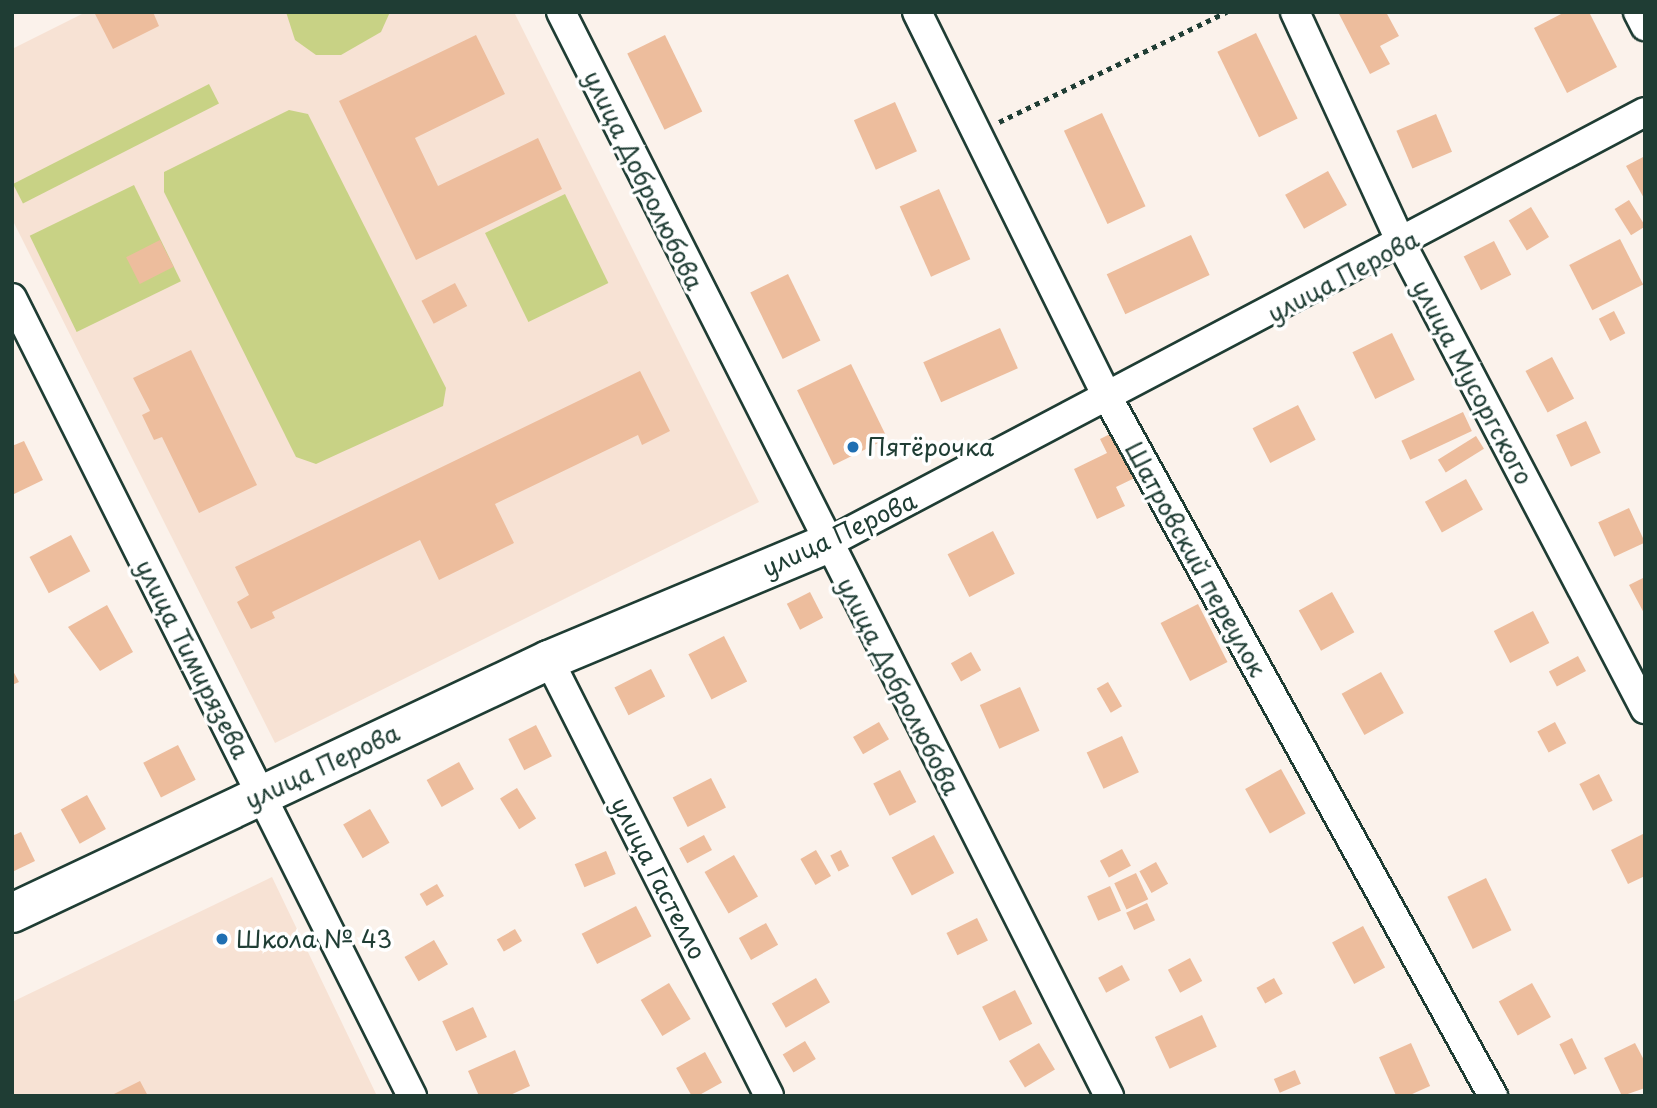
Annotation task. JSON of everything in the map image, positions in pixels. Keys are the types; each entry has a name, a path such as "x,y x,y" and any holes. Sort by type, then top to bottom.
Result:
{"street":[{"name":"улица Добролюбова","path":"561,12 826,544 1109,1096"},
{"name":"Шатровский переулок","path":"917,12 979,132 1109,400 1493,1096"},
{"name":"улица Мусоргского","path":"1295,12 1402,245 1645,709"},
{"path":"1638,12 1645,26"},
{"name":"улица Перова","path":"12,914 548,660 826,544 1109,400 1402,245 1645,112"},
{"name":"улица Тимирязева","path":"12,298 412,1096"},
{"name":"улица Гастелло","path":"548,660 769,1096"}],"path":[{"path":"979,132 1227,12"}],"shaded area":[{"path":"86,12 514,12 759,502 275,743 12,219 12,49"},
{"name":"Школа № 43","path":"272,877 377,1096 12,1096 12,1002"}],"green space":[{"path":"286,12 390,12 381,32 341,55 316,55 295,40"},
{"path":"209,84 219,104 23,203 13,184"},
{"path":"289,110 308,114 446,388 443,406 316,464 296,457 164,192 164,172"},
{"path":"134,185 181,281 77,332 30,236"},
{"path":"565,194 608,283 528,322 485,233"}],"building":[{"path":"94,12 153,12 159,26 113,49"},
{"path":"1338,12 1386,12 1399,36 1380,46 1390,64 1370,74"},
{"path":"1565,12 1589,12 1617,67 1567,93 1534,28"},
{"path":"1256,33 1298,118 1259,137 1217,52"},
{"path":"476,35 505,94 415,138 438,186 538,138 562,189 416,260 339,101"},
{"path":"665,35 702,111 665,130 627,53"},
{"path":"895,102 917,151 876,170 854,120"},
{"path":"1102,113 1146,206 1107,224 1064,131"},
{"path":"1436,114 1452,152 1412,169 1396,131"},
{"path":"1645,156 1645,200 1626,166"},
{"path":"1328,171 1347,205 1304,229 1285,195"},
{"path":"939,189 970,259 931,277 900,206"},
{"path":"1629,200 1645,226 1631,235 1615,209"},
{"path":"1531,207 1549,237 1527,250 1509,220"},
{"path":"1191,235 1210,275 1125,314 1107,274"},
{"path":"1620,239 1643,284 1592,310 1569,265"},
{"path":"160,240 174,267 140,284 126,257"},
{"path":"1494,241 1511,275 1481,290 1464,256"},
{"path":"788,274 820,341 783,359 750,292"},
{"path":"455,283 467,306 434,324 421,301"},
{"path":"1614,311 1625,333 1610,341 1599,319"},
{"path":"1000,328 1018,368 941,402 923,362"},
{"path":"1392,333 1415,380 1375,399 1352,352"},
{"path":"191,350 257,485 199,513 162,437 154,440 142,415 150,411 133,378"},
{"path":"1552,357 1574,398 1548,413 1526,371"},
{"path":"851,364 887,439 833,465 797,390"},
{"path":"640,371 670,431 642,445 638,435 495,504 514,543 439,580 420,540 272,612 275,618 251,629 237,602 249,595 235,567"},
{"path":"1298,405 1316,440 1270,463 1253,428"},
{"path":"1463,412 1472,431 1410,460 1401,441"},
{"path":"1586,421 1601,453 1571,467 1556,435"},
{"path":"1124,427 1145,473 1116,487 1125,506 1097,519 1074,469 1107,453 1100,439"},
{"path":"1476,436 1484,449 1446,473 1438,460"},
{"path":"24,441 43,480 12,495 12,446"},
{"path":"1466,479 1483,510 1442,532 1425,502"},
{"path":"1629,508 1645,542 1614,557 1598,522"},
{"path":"993,531 1015,574 969,597 948,554"},
{"path":"71,535 90,571 49,593 30,557"},
{"path":"1645,577 1645,615 1629,585"},
{"path":"810,592 823,618 800,630 787,604"},
{"path":"1332,592 1354,632 1321,651 1299,610"},
{"path":"1198,604 1228,662 1190,681 1161,623"},
{"path":"107,605 133,652 100,671 68,627"},
{"path":"1533,611 1549,643 1510,663 1494,631"},
{"path":"724,636 747,681 712,700 688,654"},
{"path":"971,652 981,670 961,682 951,663"},
{"path":"1578,656 1586,671 1557,687 1549,671"},
{"path":"12,669 19,682 12,685"},
{"path":"651,669 665,697 629,715 614,688"},
{"path":"1381,672 1404,713 1364,735 1342,694"},
{"path":"1108,682 1122,706 1111,713 1097,688"},
{"path":"1020,687 1040,731 999,749 980,705"},
{"path":"879,722 889,739 863,754 853,737"},
{"path":"1555,722 1566,743 1549,753 1537,731"},
{"path":"536,725 552,756 524,770 508,739"},
{"path":"1122,736 1139,772 1104,789 1087,752"},
{"path":"178,745 196,780 161,797 143,763"},
{"path":"459,762 474,789 442,807 427,780"},
{"path":"1281,769 1306,814 1270,833 1245,789"},
{"path":"900,770 916,802 890,816 873,784"},
{"path":"1599,774 1613,801 1593,811 1579,784"},
{"path":"711,778 726,807 688,827 673,798"},
{"path":"517,788 536,819 519,829 500,799"},
{"path":"87,795 106,829 80,844 61,810"},
{"path":"370,809 390,843 363,858 343,824"},
{"path":"21,832 35,861 12,872 12,836"},
{"path":"1645,833 1645,876 1628,884 1611,850"},
{"path":"704,835 712,850 687,863 679,848"},
{"path":"934,835 954,873 912,896 892,858"},
{"path":"1122,849 1131,866 1109,878 1100,861"},
{"path":"816,850 831,876 815,885 800,859"},
{"path":"841,850 849,866 838,871 830,855"},
{"path":"606,851 616,874 584,887 575,864"},
{"path":"734,855 758,897 729,914 705,872"},
{"path":"1156,862 1168,884 1152,893 1139,871"},
{"path":"1136,873 1148,899 1127,909 1114,883"},
{"path":"1486,878 1511,930 1473,949 1447,897"},
{"path":"437,884 444,896 427,906 420,894"},
{"path":"1110,886 1121,911 1098,921 1087,896"},
{"path":"1147,903 1155,920 1134,930 1126,913"},
{"path":"636,906 651,936 597,964 582,934"},
{"path":"977,918 988,940 957,955 946,933"},
{"path":"766,923 778,945 751,960 739,938"},
{"path":"1363,926 1385,967 1354,984 1332,942"},
{"path":"515,929 522,941 504,952 497,940"},
{"path":"434,940 448,964 419,981 405,957"},
{"path":"1190,958 1202,981 1180,993 1168,970"},
{"path":"1122,965 1130,980 1106,993 1098,978"},
{"path":"816,978 830,1002 786,1028 772,1004"},
{"path":"1274,978 1283,994 1265,1003 1257,988"},
{"path":"669,983 691,1019 662,1036 641,1000"},
{"path":"1532,983 1551,1017 1518,1036 1499,1001"},
{"path":"1015,990 1032,1024 999,1041 982,1007"},
{"path":"473,1007 487,1037 456,1051 442,1021"},
{"path":"1202,1015 1217,1047 1170,1069 1155,1037"},
{"path":"1572,1038 1587,1069 1574,1075 1559,1044"},
{"path":"805,1041 816,1059 794,1072 783,1054"},
{"path":"1039,1043 1055,1070 1025,1088 1009,1061"},
{"path":"1411,1043 1430,1086 1408,1096 1396,1096 1379,1057"},
{"path":"1635,1043 1645,1062 1645,1088 1622,1096 1604,1058"},
{"path":"515,1050 530,1086 508,1096 479,1096 468,1071"},
{"path":"705,1052 722,1083 698,1096 692,1096 676,1068"},
{"path":"1295,1070 1301,1084 1280,1093 1274,1079"},
{"path":"140,1081 148,1096 110,1096"}],"place":[{"name":"Пятёрочка","path":"853,447"},
{"name":"Школа № 43","path":"222,939"}]}
